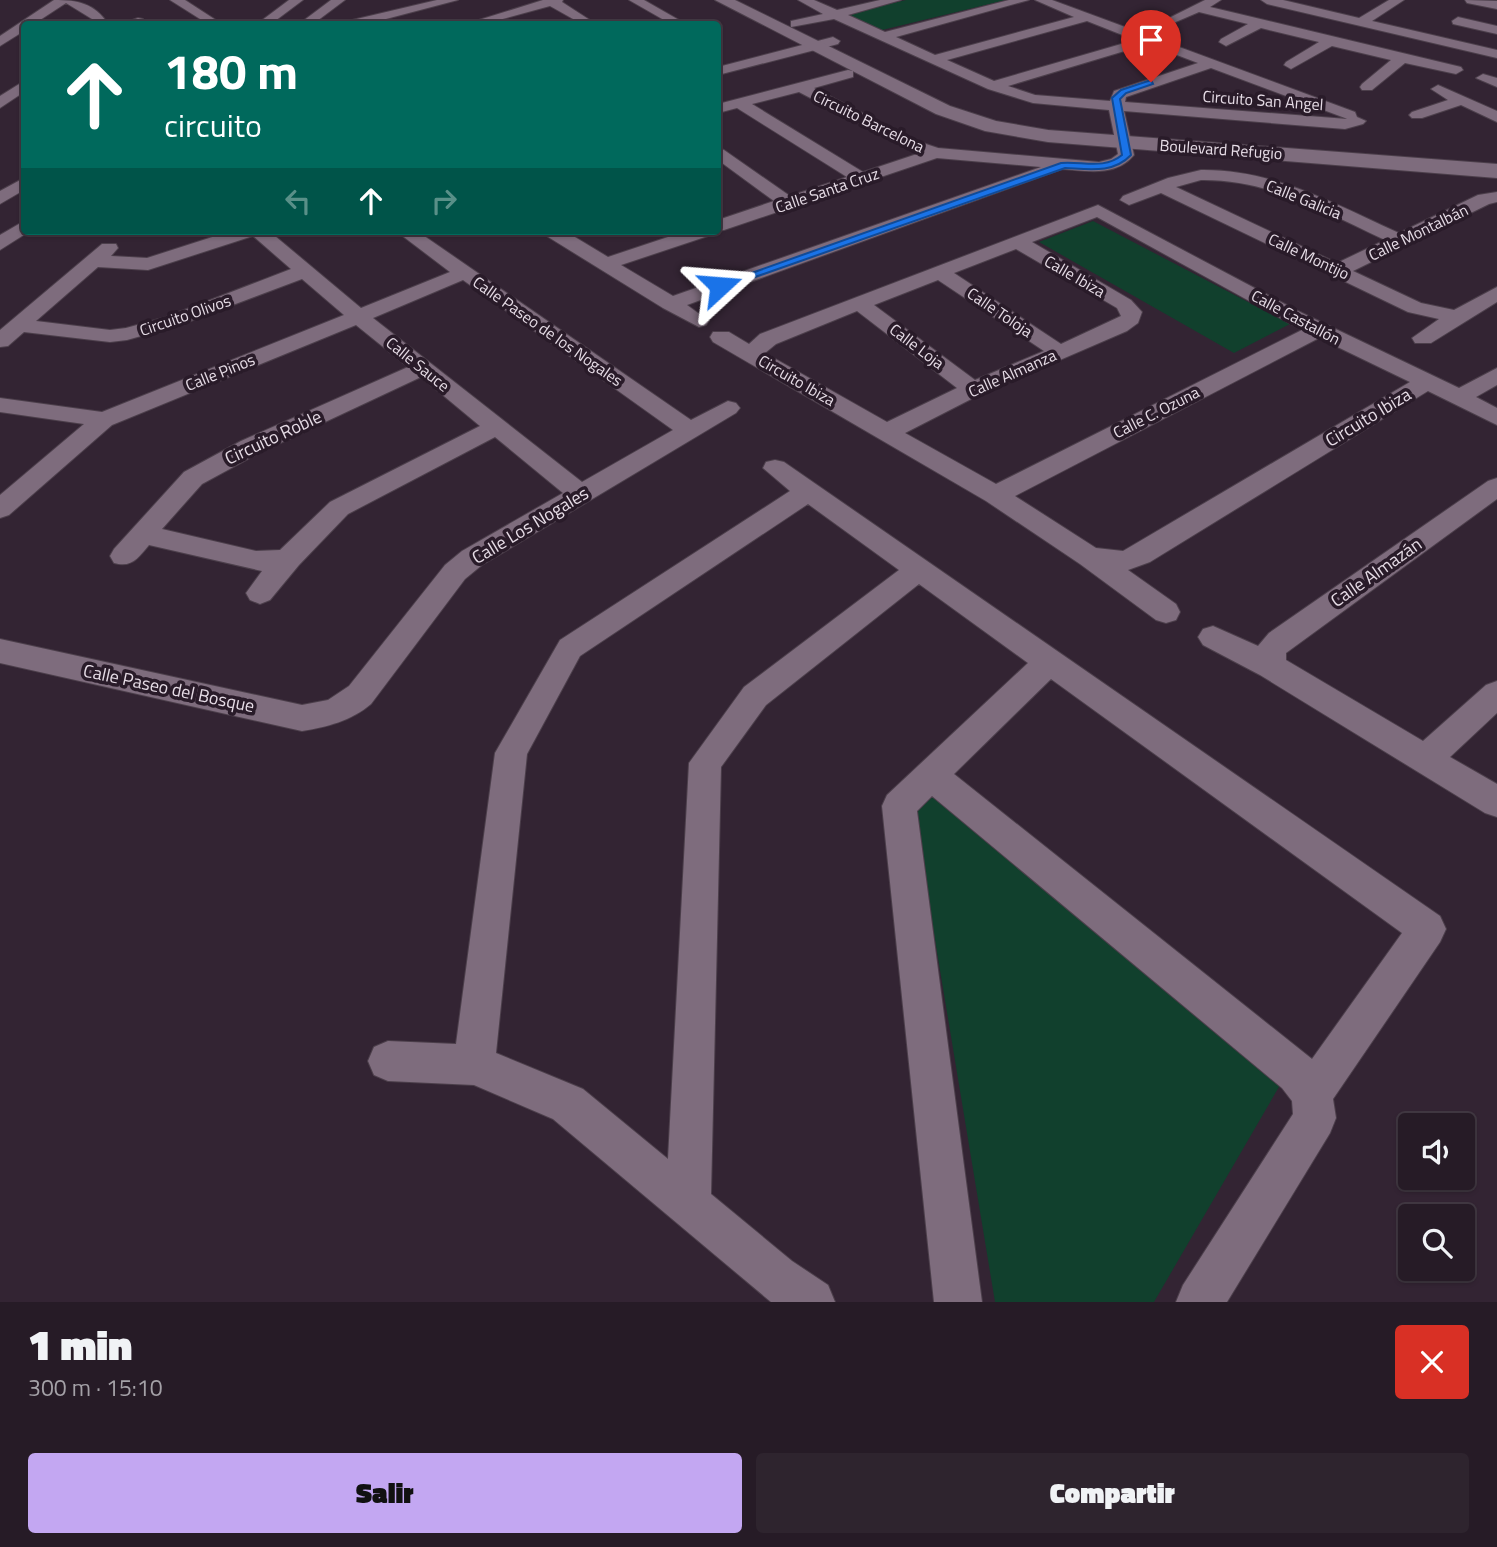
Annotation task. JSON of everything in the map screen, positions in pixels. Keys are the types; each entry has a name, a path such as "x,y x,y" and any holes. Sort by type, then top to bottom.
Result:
{"street":[{"path":"31,21 62,0"},
{"path":"69,0 97,16 100,21"},
{"path":"176,0 203,9 213,21"},
{"path":"268,21 298,0"},
{"path":"309,21 339,0"},
{"path":"395,15 414,0"},
{"path":"367,21 452,0"},
{"path":"635,0 674,21"},
{"name":"Boulevard Refugio","path":"723,0 824,44"},
{"name":"Boulevard Refugio","path":"746,0 796,24 824,44 919,99 965,119 1018,132 1124,135 1497,158"},
{"name":"Circuito San Angel","path":"804,0 993,86 1033,99 1345,124 1358,121 1346,113 1041,0"},
{"path":"796,24 895,0"},
{"path":"885,36 1023,0"},
{"path":"1171,20 1215,0"},
{"path":"1267,0 1497,54"},
{"path":"1361,22 1398,0"},
{"path":"499,21 554,1 585,21"},
{"path":"1484,3 1455,23 1497,30"},
{"path":"1199,8 1385,55 1456,69"},
{"path":"935,60 1088,17"},
{"path":"1226,42 1260,23"},
{"path":"0,42 21,28"},
{"path":"1385,55 1415,34"},
{"path":"993,86 1149,40"},
{"path":"1291,65 1330,41"},
{"path":"721,70 824,44"},
{"path":"728,51 750,62"},
{"path":"1367,87 1404,57"},
{"path":"1124,135 1116,98 1124,91 1212,64"},
{"name":"Circuito Barcelona","path":"721,108 848,74"},
{"name":"Circuito Barcelona","path":"800,86 908,142 936,153 1099,167 1117,163 1126,155 1124,135"},
{"path":"0,103 21,87"},
{"path":"1438,89 1497,117"},
{"path":"1417,116 1462,100"},
{"path":"0,103 21,102"},
{"path":"738,103 861,178"},
{"name":"Boulevard Refugio","path":"1124,135 1497,172"},
{"name":"Calle Santa Cruz","path":"721,225 936,153"},
{"path":"721,155 788,203"},
{"path":"670,304 1064,165"},
{"name":"Calle Galicia","path":"1129,200 1201,175 1253,180 1285,189 1401,241"},
{"path":"0,199 21,185"},
{"name":"Calle Montijo","path":"1164,188 1415,308 1457,317"},
{"name":"Calle Montalbán","path":"1339,270 1484,199 1497,197"},
{"name":"Circuito Ibiza","path":"1098,210 768,339 753,355 995,495 1090,557 1166,612"},
{"name":"Calle Castallón","path":"1098,210 1318,330 1425,383 1461,397 1497,418"},
{"path":"0,244 21,229"},
{"path":"93,261 148,264 238,235"},
{"name":"Calle Sauce","path":"263,235 358,316 582,494"},
{"name":"Calle Paseo de los Nogales","path":"411,235 690,430"},
{"path":"558,235 699,321"},
{"path":"605,264 692,235"},
{"name":"Calle Ibiza","path":"1018,242 1124,304 1132,312"},
{"path":"0,341 114,244"},
{"name":"Circuito Olivos","path":"20,325 110,336 127,334 173,321 304,271"},
{"name":"Calle Pinos","path":"0,509 104,420 464,273"},
{"name":"Calle Toloja","path":"941,273 1059,352"},
{"path":"1423,338 1497,293"},
{"name":"Calle Loja","path":"860,304 974,389"},
{"name":"Calle Almanza","path":"887,432 974,389 1120,327 1131,319 1132,312"},
{"name":"Calle C. Ozuna","path":"995,495 1318,330"},
{"path":"721,337 753,355"},
{"name":"Circuito Roble","path":"124,556 193,478 219,462 424,368"},
{"path":"1461,397 1497,375"},
{"name":"Circuito Ibiza","path":"1090,557 1124,561 1140,555 1425,383"},
{"path":"0,405 104,420"},
{"name":"Calle Los Nogales","path":"338,711 353,703 456,572 472,558 728,408"},
{"path":"260,593 289,558 339,508 496,427"},
{"path":"775,468 1427,929 1312,1094"},
{"name":"Calle Almazán","path":"1271,666 1271,650 1279,641 1497,487"},
{"path":"474,1065 511,753 570,648 807,492"},
{"path":"143,534 256,561 271,562 289,558"},
{"path":"688,1203 705,764 755,696 918,570"},
{"path":"1213,637 1271,666 1497,802"},
{"name":"Calle Paseo del Bosque","path":"0,651 302,718 338,711"},
{"path":"958,1302 899,806 1049,662"},
{"path":"1426,758 1497,694"},
{"path":"930,775 1297,1073 1312,1094 1315,1118 1200,1302"},
{"path":"388,1061 474,1065 568,1104 776,1278 811,1302"}],"green space":[{"path":"906,0 1006,0 878,31 842,15"},
{"path":"1093,221 1290,324 1234,353 1039,242"},
{"path":"928,792 1283,1080 1154,1302 995,1302 913,807"}],"route":[{"path":"720,286 1064,165 1099,167 1117,163 1126,155 1116,98 1124,91 1151,82"}]}
